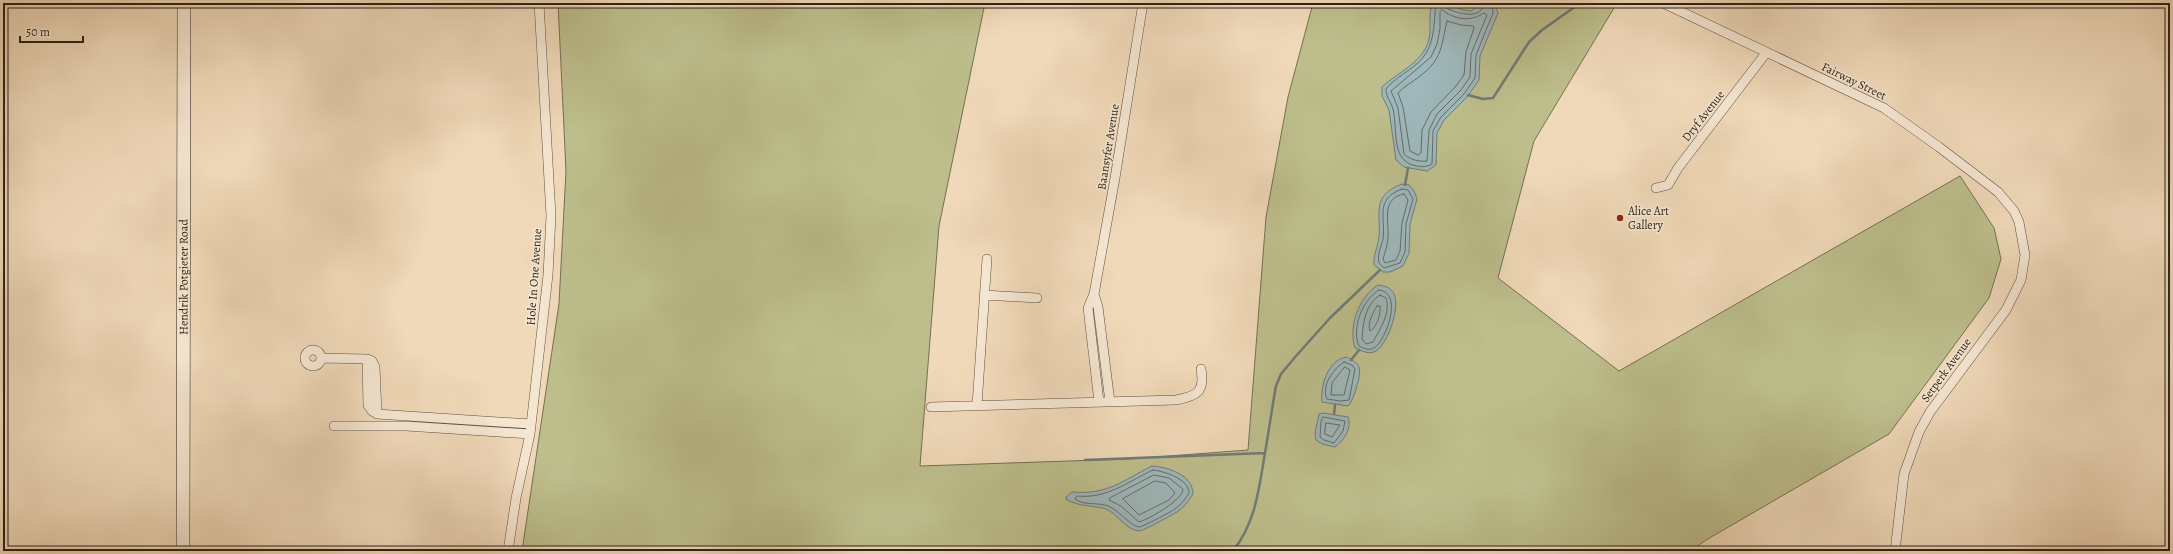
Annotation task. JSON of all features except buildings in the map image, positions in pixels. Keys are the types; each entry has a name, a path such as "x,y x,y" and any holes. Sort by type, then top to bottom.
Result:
{"main road":[{"name":"Hendrik Potgieter Road","path":"183,551 184,3"}],"street":[{"name":"Hole In One Avenue","path":"508,551 516,498 530,434 547,282 551,216 539,3"},
{"name":"Baansyfer Avenue","path":"1099,402 1091,347 1088,308 1094,294 1115,178 1143,3"},
{"name":"Fairway Street","path":"1663,3 1884,108 1986,182 1998,192 2014,211"},
{"name":"Dryf Avenue","path":"1656,188 1668,185 1678,168 1766,53"},
{"name":"Setperk Avenue","path":"1895,551 1904,474 1919,432 1938,402 2006,310 2021,280 2025,262 2024,243 2019,222 2014,211"},
{"path":"977,405 987,259"},
{"name":"Baansyfer Avenue","path":"1094,294 1100,326 1101,346 1110,402"},
{"path":"984,295 1037,298"},
{"path":"1091,347 1101,346"},
{"path":"321,358 367,359 368,405 372,411 377,414 531,424"},
{"path":"931,407 1176,400 1188,397 1200,389 1203,383 1201,369"},
{"path":"334,426 406,426 530,434"}],"green space":[{"path":"558,3 985,3 939,226 920,466 1129,459 1248,450 1266,217 1288,97 1313,3 1617,3 1534,141 1498,278 1619,371 1960,176 1994,228 2001,259 1989,298 1889,434 1706,540 1691,551 522,551 559,304 566,171"}],"water":[{"path":"1433,3 1445,3 1463,10 1471,11 1482,3 1494,3 1498,13 1480,56 1479,80 1467,97 1444,120 1437,133 1436,165 1427,171 1404,167 1396,160 1389,110 1382,96 1382,87 1410,66 1422,54 1430,35 1430,12"},
{"path":"1402,184 1409,185 1414,191 1417,199 1410,224 1409,253 1403,266 1390,272 1383,272 1374,265 1374,258 1379,237 1380,206 1382,199 1386,194"},
{"path":"1378,285 1384,286 1392,291 1395,296 1395,313 1389,332 1381,347 1376,351 1368,353 1355,348 1353,339 1354,322 1365,297"},
{"path":"1347,357 1357,364 1360,371 1356,388 1350,403 1348,406 1322,402 1322,388 1330,368 1340,359"},
{"path":"1323,413 1348,417 1348,430 1335,447 1322,444 1316,440 1315,433 1319,414"},
{"path":"1152,466 1172,470 1184,477 1192,487 1193,494 1180,510 1158,523 1142,530 1139,531 1130,528 1106,509 1077,504 1067,500 1066,497 1072,492 1105,489 1123,482"}],"waterway":[{"path":"1468,95 1483,99 1493,98 1529,42 1542,30 1576,6"},
{"path":"1405,185 1408,168"},
{"path":"1233,551 1241,540 1252,516 1261,479 1276,386 1281,374 1330,318 1380,270"},
{"path":"1351,360 1359,350"},
{"path":"1334,414 1335,405"},
{"path":"1085,460 1265,453"}],"place":[{"name":"Alice Art Gallery","path":"1620,218"}]}
